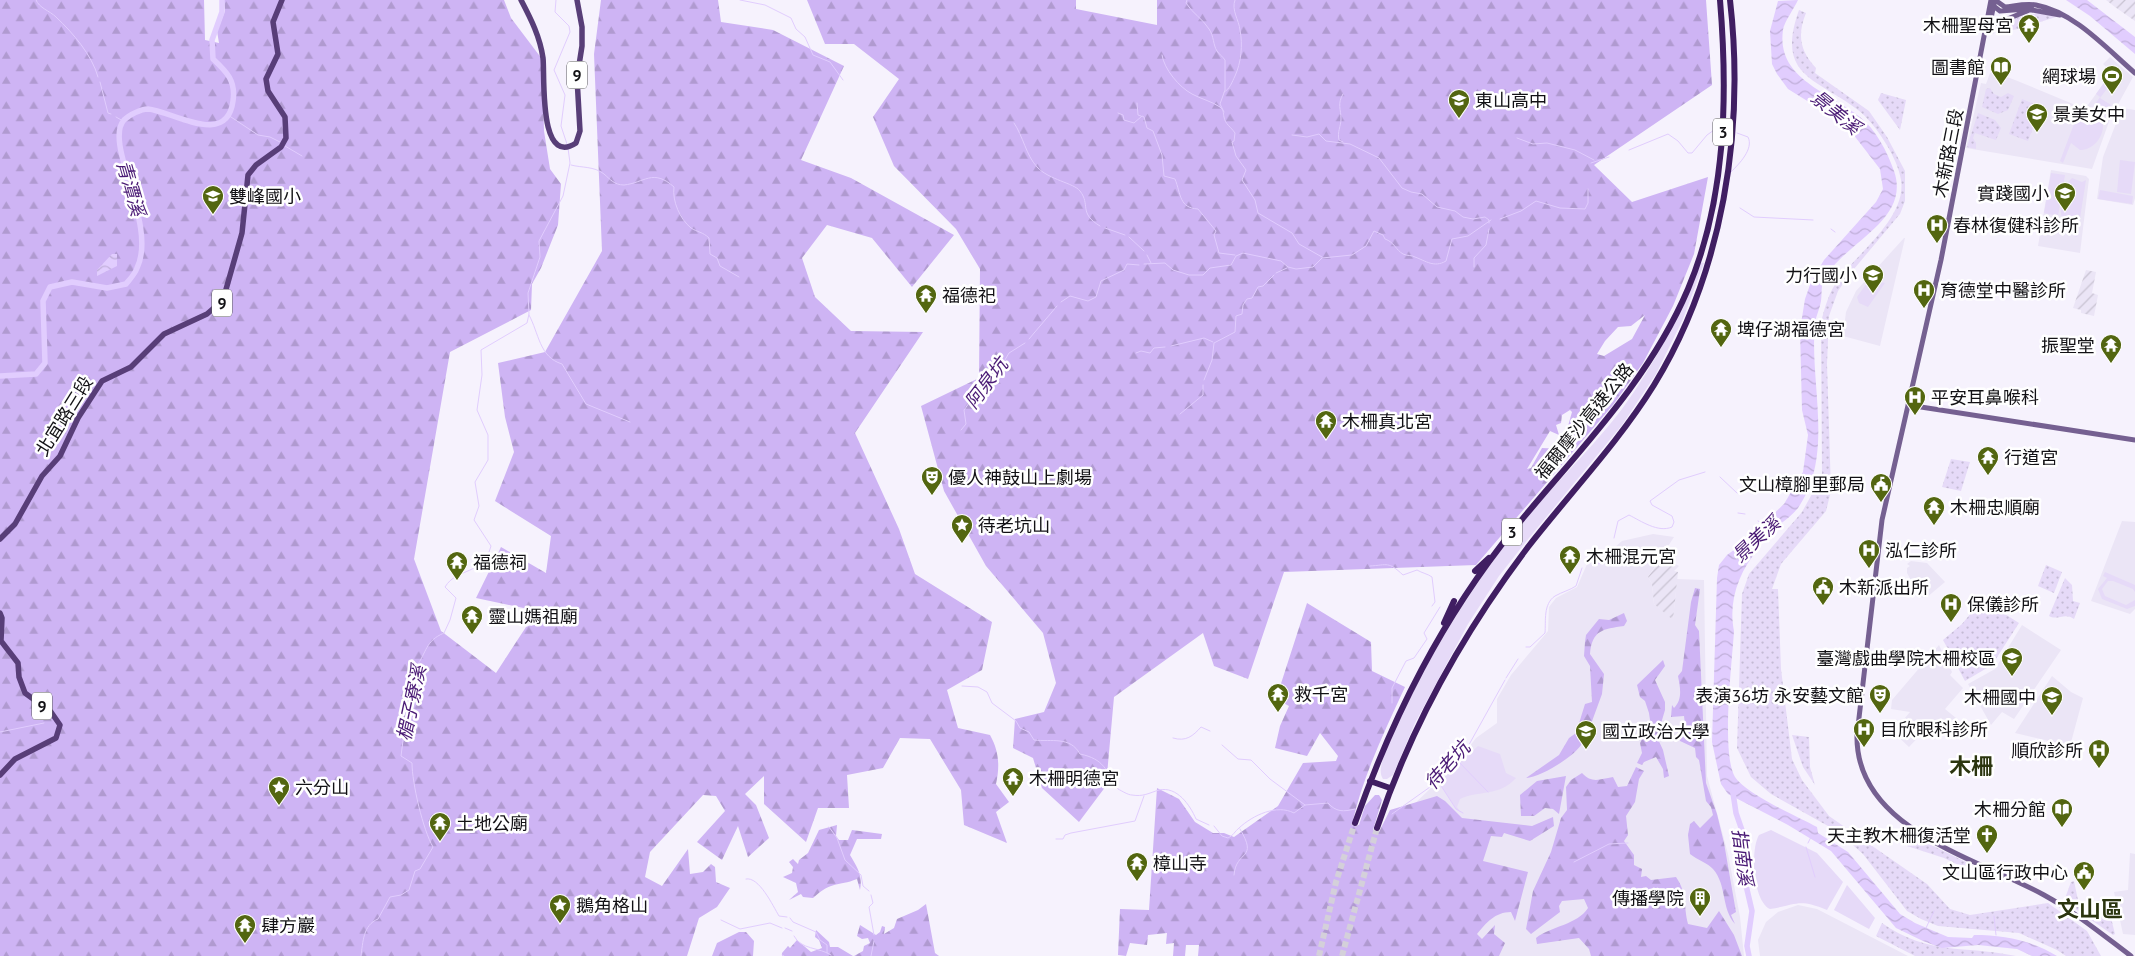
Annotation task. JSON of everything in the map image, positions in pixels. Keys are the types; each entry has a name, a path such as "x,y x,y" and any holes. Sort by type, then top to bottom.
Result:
{"highway":[{"name":"福爾摩沙高速公路","path":"1355,823 1370,781 1411,686 1430,654 1513,530 1604,425 1643,373 1671,326 1698,262 1712,210 1723,137 1724,85 1720,0"},
{"name":"福爾摩沙高速公路","path":"1377,828 1390,788 1422,714 1456,652 1493,595 1529,546 1628,423 1653,386 1690,312 1708,264 1724,200 1731,145 1734,92 1731,0"},
{"path":"1475,571 1513,530"},
{"path":"1430,654 1431,647 1454,601"},
{"path":"1370,781 1390,788"}],"main road":[{"name":"北宜路三段","path":"0,539 15,524 42,476 60,456 78,418 102,381 131,367 164,334 207,314 223,300 242,233 248,176 256,165 281,148 286,138 285,117 268,91 266,79 278,54 273,22 282,0"},
{"name":"9","path":"521,0 536,29 543,58 545,108 550,138 555,144 568,146 579,139 580,131 577,78 582,46 582,27 577,0"},
{"path":"1993,3 2000,11 2033,9 2060,15"},
{"path":"1993,3 2002,6 2035,5 2049,8 2076,24 2135,73"},
{"name":"木新路三段","path":"1983,42 1988,30 1993,3"},
{"name":"木新路三段","path":"1993,3 1983,42 1944,244 1880,532 1857,735 1859,758 1864,774 1879,801 1914,831 2060,904 2131,956"},
{"path":"1988,30 1995,24 2033,9"},
{"path":"1908,403 2135,438"},
{"name":"9","path":"0,613 2,618 1,641 18,663 21,688 31,698 51,712 60,725 56,738 15,759 0,775"}],"shaded area":[{"path":"2106,0 2135,0 2135,21 2115,7"},
{"path":"1799,10 1806,13 1801,36 1803,49 1816,68 1815,73 1869,111 1887,137 1905,171 1905,201 1900,214 1838,291 1829,316 1827,364 1831,491 1826,511 1781,564 1772,589 1778,589 1781,669 1792,759 1802,780 1829,816 1927,884 1950,909 1970,915 2048,903 2087,931 2101,956 2066,956 2019,933 1938,926 1907,911 1863,854 1837,831 1771,794 1751,777 1737,748 1742,594 1749,574 1802,512 1822,476 1821,322 1824,311 1835,285 1889,221 1901,194 1899,171 1891,152 1871,123 1843,99 1815,82 1796,63 1792,49 1793,32"},
{"path":"2039,13 2056,17 2018,29 1989,34 2004,22"},
{"name":"景美女中","path":"2110,57 2133,77 2110,119 2092,169 1966,148 1981,83 1986,84 1990,73 1997,73 2085,109 2112,72 2103,64"},
{"path":"2108,77 2113,81 2100,98 2111,105 2102,117 2100,116 2103,127 2102,133 2096,143 2086,149 2080,150 2071,143 2063,163 2060,161 2080,108 2084,111 2092,111 2100,97 2096,94"},
{"path":"1990,88 1994,94 2001,97 2008,93 2014,96 2008,110 1998,114 1982,107 1986,89"},
{"path":"1881,93 1906,100 1900,130 1878,100"},
{"path":"2022,99 2041,107 2028,141 2009,134"},
{"path":"2122,108 2135,110 2135,198 2133,205 2097,199 2103,157"},
{"path":"1978,113 1995,120 2001,128 1996,140 1975,133 1973,138 1976,143 1976,149 1967,147"},
{"path":"2120,160 2135,162 2131,194 2117,192"},
{"name":"實踐國小","path":"2051,170 2086,176 2089,179 2080,253 2038,246"},
{"path":"2051,173 2065,175 2063,187 2072,178 2082,182 2086,180 2077,237 2074,236 2076,221 2065,221 2061,214 2062,194 2058,216 2044,213"},
{"path":"2100,190 2133,196 2132,204 2098,199"},
{"name":"力行國小","path":"1904,238 1880,346 1843,336 1846,312 1856,291"},
{"path":"1700,262 1704,263 1683,319 1656,374 1622,425 1499,576 1468,624 1415,723 1393,775 1383,779 1381,765 1398,722 1450,626 1478,582 1509,540 1603,432 1634,392 1676,320"},
{"path":"2086,270 2096,272 2092,293 2098,295 2094,316 2081,313 2081,310 2073,308"},
{"path":"1871,277 1878,277 1881,282 1885,283 1868,307 1859,303 1857,297"},
{"path":"1951,459 1970,462 1961,491 1942,487"},
{"path":"2122,521 2135,522 2135,609 2130,614 2091,601"},
{"name":"國立政治大學","path":"1653,534 1674,537 1648,577 1652,584 1654,604 1673,619 1677,579 1704,580 1707,776 1728,854 1740,917 1744,956 1296,956 1348,881 1407,811 1458,762 1476,738 1497,723 1497,699 1511,675 1548,631 1549,607 1556,598 1577,587 1588,562 1606,557 1607,564 1615,547 1622,541"},
{"path":"1662,557 1679,566 1674,571 1678,572 1673,620 1654,604 1652,584 1648,577"},
{"path":"1911,561 1927,563 1945,582 1926,598 1920,597 1907,573 1907,568 1910,566 1907,564"},
{"path":"2046,565 2062,572 2054,593 2038,586"},
{"path":"2105,572 2135,585 2135,592 2133,589 2113,581 2108,581 2102,589 2105,596 2126,605 2135,600 2135,606 2127,609 2102,599 2098,589 2107,578 2103,576"},
{"path":"2065,578 2072,585 2073,601 2080,603 2074,619 2067,616 2055,618 2049,616"},
{"path":"1986,602 2019,623 1992,665 1965,681 1943,640 1962,624 1976,607 1978,609"},
{"name":"臺灣戲曲學院木柵校區","path":"2022,625 2061,650 2014,719 2002,712 1991,725 1968,684 1995,669"},
{"path":"1939,645 1952,672 1950,675 1963,688 1945,709 1956,718 1940,737 1928,727 1909,747 1893,732 1910,712 1891,709 1892,700"},
{"name":"木柵國中","path":"2052,676 2071,692 2083,698 2070,746 2015,733"},
{"path":"1792,735 1809,737 1810,767 1815,785 1803,767"},
{"path":"1478,746 1500,754 1506,773 1516,778 1496,791 1460,799 1457,807 1461,813 1456,809 1439,782"},
{"path":"1771,830 1817,853 1843,882 1827,910 1803,903 1770,909 1764,904 1755,875 1755,852 1759,835"},
{"path":"1913,836 1970,864 1967,869 1944,858 1907,846"},
{"path":"2130,853 2135,854 2135,935 2123,934 2114,892 2128,890"},
{"path":"2074,881 2079,905 2106,898 2115,934 2113,935 2064,901 2071,882"},
{"path":"1847,885 1875,918 1869,929 1834,910"},
{"path":"1798,905 1817,909 1908,956 1760,956 1758,940 1766,922 1778,912"},
{"path":"1882,923 1915,941 1931,945 2016,956 1915,956 1876,936"}],"green space":[{"path":"0,0 204,0 205,40 219,43 217,31 225,11 224,0 504,0 511,18 542,59 544,131 550,169 561,184 558,225 541,268 532,284 531,310 450,352 414,559 441,631 496,673 526,627 557,615 476,598 501,547 546,573 551,536 495,501 514,452 505,417 498,363 545,352 602,251 594,54 601,0 718,0 721,22 773,30 844,66 801,160 851,178 954,235 912,287 872,238 827,225 802,258 815,297 851,331 923,332 855,433 899,529 915,574 992,622 982,670 947,690 958,728 990,735 993,741 998,759 996,784 1009,802 996,812 1007,843 964,825 961,790 930,739 900,738 883,768 847,775 849,808 818,808 806,842 764,804 764,776 745,794 756,805 769,838 748,857 738,826 722,860 697,842 725,811 716,796 703,795 650,852 645,877 662,886 688,849 690,874 703,872 711,864 715,867 716,882 730,888 717,907 699,918 687,956 0,956"},
{"path":"807,0 1076,0 1076,9 1157,25 1157,0 1706,0 1712,85 1594,165 1632,202 1708,177 1694,254 1673,306 1643,363 1613,405 1476,565 1284,572 1248,679 1214,666 1203,633 1114,697 1106,786 1079,822 1042,788 1033,758 1013,748 1015,719 1044,712 1056,683 1043,633 986,566 944,491 921,406 979,378 980,269 956,229 894,166 873,117 899,79 854,44 825,44","holes":["1645,315 1632,339 1604,356 1597,354 1605,341 1618,327 1631,326","1570,410 1572,412 1568,426 1571,428 1563,449 1542,448 1531,468 1527,469 1550,431 1559,435 1556,425 1561,423 1562,415"]},
{"path":"1695,588 1700,589 1695,625 1699,631 1706,783 1717,814 1724,843 1736,912 1731,915 1735,924 1728,911 1717,875 1711,867 1690,854 1688,835 1690,824 1694,821 1700,828 1713,815 1711,807 1706,801 1695,748 1680,741 1676,726 1685,725 1684,716 1671,717 1672,705 1674,708 1680,697 1678,676 1682,671 1691,602"},
{"path":"1307,603 1371,642 1372,671 1405,687 1368,771 1352,824 1359,825 1365,806 1375,795 1379,795 1382,800 1373,830 1379,832 1390,810 1437,796 1445,801 1462,818 1532,826 1553,817 1554,826 1530,841 1504,833 1502,837 1491,836 1483,861 1528,872 1515,921 1511,912 1505,912 1487,922 1477,934 1482,939 1495,925 1494,934 1505,943 1499,956 1198,956 1199,945 1186,945 1185,956 1173,956 1174,943 1166,944 1167,933 1148,935 1147,945 1130,943 1126,956 1118,955 1120,909 1149,910 1157,788 1179,799 1195,822 1213,833 1224,833 1234,837 1278,806 1303,763 1336,761 1338,756 1320,733 1307,756 1275,748 1280,726 1289,706 1276,699"},
{"path":"1624,613 1627,621 1624,626 1600,632 1596,635 1591,646 1590,654 1604,674 1602,694 1591,724 1585,725 1578,737 1583,742 1579,748 1557,765 1540,774 1526,778 1559,755 1569,738 1576,733 1585,704 1592,702 1590,666 1584,656 1586,635 1599,619 1609,620"},
{"path":"1663,660 1665,666 1655,680 1665,702 1665,710 1657,737 1663,750 1669,776 1664,778 1663,769 1656,757 1644,762 1642,765 1637,763 1642,753 1640,743 1644,735 1641,732 1650,720 1645,701 1640,697 1637,685"},
{"path":"1636,767 1644,771 1639,779 1635,802 1626,816 1628,835 1624,841 1634,855 1634,865 1642,869 1641,877 1646,876 1651,880 1676,877 1684,895 1688,924 1707,928 1719,911 1734,935 1742,956 1591,956 1589,949 1579,938 1537,944 1536,938 1542,934 1571,922 1583,914 1588,908 1584,899 1562,901 1559,906 1560,912 1531,934 1526,929 1533,891 1551,852 1561,818 1567,810 1566,787 1571,780 1582,773 1593,780 1613,777 1618,787 1627,786"},
{"path":"1566,776 1559,814 1553,809 1545,808 1534,816 1521,816 1520,795 1537,781"},
{"path":"837,825 836,836 839,840 848,840 852,830 882,834 881,839 857,839 850,855 860,875 860,890 857,879 830,886 813,898 803,897 801,894 789,900 798,892 796,883 783,877 792,873 793,867 789,862 793,859 798,864 799,860 808,853 819,830"},
{"path":"926,904 935,953 939,956 854,956 863,951 864,946 870,943 868,938 862,939 857,936 860,925 876,935 880,932 882,926 885,927 884,934 894,928 897,919 918,910"},
{"path":"816,930 829,942 830,947 838,947 853,956 782,956 782,953 788,946 790,948 797,940 811,952 822,948 819,940 815,937"},
{"path":"739,932 746,932 754,941 753,956 712,956 717,943"}],"water":[{"name":"景美溪","path":"1798,0 1783,30 1783,47 1788,61 1796,72 1808,82 1866,122 1880,141 1891,163 1897,189 1893,205 1884,219 1831,268 1823,282 1815,323 1814,346 1818,442 1815,465 1809,487 1794,513 1757,539 1758,549 1740,577 1734,598 1734,631 1728,729 1731,765 1735,777 1750,791 1817,827 1818,833 1848,852 1900,914 1915,923 1948,937 1972,938 1974,935 1985,935 2007,937 2027,942 2057,956 2032,956 2017,949 1978,945 1942,948 1896,928 1831,851 1788,825 1728,794 1721,784 1712,742 1719,565 1727,555 1742,544 1784,504 1803,472 1808,435 1802,410 1800,330 1805,299 1811,282 1824,260 1876,202 1883,189 1880,169 1846,125 1788,89 1772,64 1770,31 1778,1"},
{"path":"2066,0 2087,0 2135,37 2135,54 2090,16"},
{"path":"112,254 117,254 117,266 97,276 97,270"}],"waterway":[{"path":"36,0 75,37 87,53 98,77"},
{"name":"青潭溪","path":"0,376 36,374 45,363 43,301 50,287 72,282 107,288 126,284 136,270 142,250 141,230 137,208 120,147 119,131 124,120 135,113 148,109 184,120 210,125 221,122 229,115 234,94 232,82 213,59 212,40 222,12 222,0"},
{"name":"楣子寮溪","path":"556,0 555,12 569,26 570,32 554,70 565,95 561,126 567,144"},
{"path":"740,0 765,5 791,18 796,29 805,37 813,55 830,62 843,80"},
{"path":"1187,0 1188,7 1209,29 1216,49 1225,60 1225,90 1220,104 1224,112"},
{"path":"1224,92 1235,76 1241,54 1241,36 1235,11 1235,0"},
{"path":"1162,55 1169,72 1182,87 1222,109 1226,122 1235,133 1234,141 1232,142 1236,156 1246,170 1242,180 1255,200 1258,213 1292,233 1299,244 1322,257"},
{"path":"100,82 108,113 111,114"},
{"path":"1343,94 1340,104 1341,119 1338,134 1339,140 1343,142"},
{"path":"1137,103 1138,115 1141,116"},
{"path":"1118,113 1123,115 1124,120 1134,123 1142,116 1144,117 1147,128 1153,131 1162,155 1164,176 1175,179 1184,203 1187,206 1198,209 1216,231 1214,235 1219,253 1235,255"},
{"path":"228,115 258,135 270,137 280,142"},
{"path":"116,117 123,121"},
{"path":"1014,123 1030,157 1037,167 1048,175 1077,188 1083,196 1089,217 1100,226"},
{"name":"阿泉坑","path":"1629,150 1668,134 1678,141 1688,153 1692,153 1707,135 1717,128"},
{"name":"阿泉坑","path":"1731,172 1745,156 1749,146 1748,137 1737,133"},
{"path":"1292,135 1307,137 1319,134 1326,141 1350,144 1379,158 1402,188 1422,194 1437,207 1455,211 1463,217 1473,219 1485,217 1489,220 1489,223"},
{"path":"1517,138 1533,144 1547,143 1575,150 1594,160"},
{"path":"285,146 302,156"},
{"name":"楣子寮溪","path":"361,956 363,940 369,925 378,919 390,897 401,895 409,890 415,871 420,869 433,847 419,806 412,763 401,756 409,694 418,682 416,667 427,647 433,640 444,633 450,620 456,598 445,587 456,576 476,567 482,562 491,546 474,520 479,506 475,482 488,460 488,435 477,410 482,375 481,350 527,323 529,314 528,293 540,257 539,241 563,196 570,163 568,148"},
{"name":"阿泉坑","path":"1591,163 1609,157"},
{"path":"571,165 596,170 621,185 654,177 667,181 674,187 674,198 683,220 691,228 709,238 710,254 717,258 720,266 739,277"},
{"name":"阿泉坑","path":"1500,219 1521,211 1536,201 1560,208 1585,209 1588,203 1588,189"},
{"name":"阿泉坑","path":"1740,208 1754,217 1813,220"},
{"name":"阿泉坑","path":"1144,264 1165,263 1173,270 1189,275 1203,275 1210,268 1231,265 1236,256 1243,253 1281,261 1288,267 1296,269 1313,267 1322,258 1352,255 1366,246 1374,231 1383,235 1385,239 1391,242 1403,254 1438,264 1446,261 1452,239 1468,236 1491,220"},
{"path":"1105,228 1125,235"},
{"path":"1474,267 1474,258 1486,245 1489,229"},
{"name":"阿泉坑","path":"1831,229 1835,232"},
{"path":"1129,237 1144,251"},
{"path":"1147,255 1151,263"},
{"name":"阿泉坑","path":"1061,302 1070,296 1088,301 1096,297 1101,281 1124,270 1127,264 1139,265"},
{"path":"1276,273 1287,268"},
{"path":"1204,380 1212,360 1214,343 1235,332 1236,316 1242,314 1243,305 1247,299 1252,298 1258,287 1263,286 1274,275"},
{"name":"阿泉坑","path":"1029,339 1057,306"},
{"path":"529,315 544,350 554,361 562,364 586,404 630,422"},
{"path":"1171,346 1204,338 1213,342"},
{"name":"阿泉坑","path":"961,430 966,424 964,410 979,388 992,382 1009,353 1025,343"},
{"path":"1136,353 1141,351 1150,353 1154,348 1165,347"},
{"path":"1180,414 1203,395 1203,385"},
{"name":"待老坑","path":"1614,538 1618,521 1629,515 1655,527 1672,527 1674,522 1672,516 1652,505 1650,501 1679,480 1705,472"},
{"name":"待老坑","path":"1720,477 1737,493"},
{"name":"待老坑","path":"1738,513 1745,514"},
{"name":"待老坑","path":"1758,521 1764,524"},
{"name":"待老坑","path":"1592,565 1607,562 1612,549"},
{"path":"1370,566 1388,565 1403,575 1417,570 1432,577 1435,602 1432,606"},
{"name":"待老坑","path":"1526,647 1530,647 1545,633 1546,613 1551,599 1576,586 1582,568"},
{"path":"1392,703 1392,688 1406,661 1414,658 1427,639 1424,633 1440,607"},
{"name":"待老坑","path":"1506,678 1518,659"},
{"name":"待老坑","path":"1392,814 1430,787 1466,750 1505,680"},
{"name":"待老坑","path":"962,686 978,687 987,692 992,703 1016,721 1020,728 1029,732 1034,740 1066,742 1076,748 1080,754 1099,762 1104,766 1118,789 1136,795 1159,790 1172,791 1182,798 1196,819 1209,825"},
{"path":"0,732 44,723"},
{"path":"1173,738 1182,739 1189,737 1201,727 1210,731"},
{"path":"1222,745 1238,759 1251,760 1270,779 1305,805"},
{"path":"1457,760 1488,792"},
{"path":"1438,781 1456,809 1463,813"},
{"name":"指南溪","path":"1733,793 1736,813 1744,836 1741,864 1752,911 1747,946 1749,956"},
{"path":"1056,839 1063,839 1065,835 1071,833 1135,821 1144,796"},
{"name":"待老坑","path":"1214,826 1222,836 1228,838 1251,819 1273,810 1294,813 1305,805 1328,803 1340,810 1355,809"},
{"path":"829,827 837,838 845,860 861,875 863,886 869,891"},
{"path":"1234,875 1238,861 1247,851 1245,839 1240,829"},
{"path":"1808,843 1811,837"},
{"path":"1574,862 1609,844 1628,843"},
{"path":"1806,847 1815,877"},
{"path":"746,879 751,879 761,887 779,916 787,917"},
{"path":"871,895 873,903 869,907 874,935"},
{"path":"1926,928 1934,911"},
{"path":"1994,916 1996,935"},
{"path":"790,918 793,922 816,932 820,940 827,945 827,953"},
{"path":"721,920 740,929 770,923 782,928"},
{"path":"785,928 792,931"},
{"path":"794,936 801,944 831,955"},
{"path":"871,956 874,941"}],"tunnel":[{"path":"1319,956 1336,882 1355,823"},
{"path":"1342,956 1377,828"}],"place":[{"name":"木柵聖母宮","path":"2029,44"},
{"name":"圖書館","path":"2001,86"},
{"name":"網球場","path":"2112,95"},
{"name":"東山高中","path":"1459,119"},
{"name":"景美女中","path":"2037,133"},
{"name":"實踐國小","path":"2065,212"},
{"name":"雙峰國小","path":"213,215"},
{"name":"春林復健科診所","path":"1937,244"},
{"name":"力行國小","path":"1873,294"},
{"name":"育德堂中醫診所","path":"1924,309"},
{"name":"福德祀","path":"926,314"},
{"name":"埤仔湖福德宮","path":"1721,348"},
{"name":"振聖堂","path":"2111,364"},
{"name":"平安耳鼻喉科","path":"1915,416"},
{"name":"木柵真北宮","path":"1326,440"},
{"name":"行道宮","path":"1988,476"},
{"name":"優人神鼓山上劇場","path":"932,496"},
{"name":"文山樟腳里郵局","path":"1881,503"},
{"name":"木柵忠順廟","path":"1934,526"},
{"name":"待老坑山","path":"962,544"},
{"name":"泓仁診所","path":"1869,569"},
{"name":"木柵混元宮","path":"1570,575"},
{"name":"福德祠","path":"457,581"},
{"name":"木新派出所","path":"1823,606"},
{"name":"保儀診所","path":"1951,623"},
{"name":"靈山媽祖廟","path":"472,635"},
{"name":"臺灣戲曲學院木柵校區","path":"2012,677"},
{"name":"救千宮","path":"1278,713"},
{"name":"表演36坊 永安藝文館","path":"1880,714"},
{"name":"木柵國中","path":"2052,716"},
{"name":"目欣眼科診所","path":"1864,748"},
{"name":"國立政治大學","path":"1586,750"},
{"name":"順欣診所","path":"2099,769"},
{"name":"木柵明德宮","path":"1013,797"},
{"name":"六分山","path":"279,806"},
{"name":"木柵分館","path":"2062,828"},
{"name":"土地公廟","path":"440,842"},
{"name":"天主教木柵復活堂","path":"1987,854"},
{"name":"樟山寺","path":"1137,882"},
{"name":"文山區行政中心","path":"2084,891"},
{"name":"傳播學院","path":"1700,917"},
{"name":"鵝角格山","path":"560,924"},
{"name":"肆方巖","path":"245,944"}],"district":[{"name":"木柵","path":"1971,766"},
{"name":"文山區","path":"2090,909"}]}
